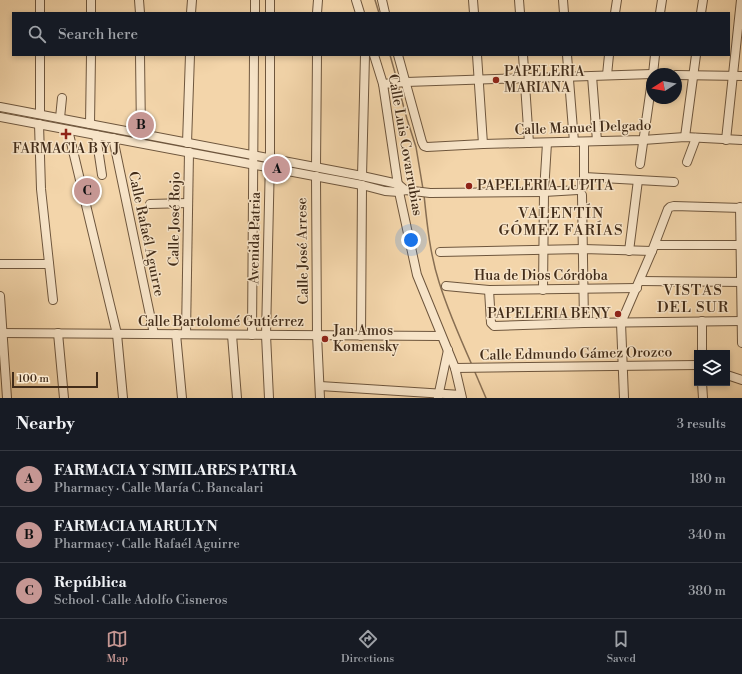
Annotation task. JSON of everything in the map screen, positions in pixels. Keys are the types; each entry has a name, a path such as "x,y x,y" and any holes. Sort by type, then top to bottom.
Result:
{"street":[{"path":"40,0 40,12"},
{"path":"91,0 91,12"},
{"path":"139,0 140,12"},
{"path":"191,12 192,0"},
{"path":"254,12 255,0"},
{"path":"270,0 270,12"},
{"path":"318,0 318,12"},
{"path":"356,0 360,12"},
{"path":"382,0 385,12"},
{"path":"473,0 474,12"},
{"path":"518,0 520,12"},
{"path":"563,0 564,12"},
{"path":"615,12 617,0"},
{"path":"660,12 662,0"},
{"path":"702,12 703,0"},
{"path":"726,140 738,75 740,0"},
{"path":"40,56 40,114"},
{"path":"90,124 91,56"},
{"path":"140,56 141,134"},
{"path":"187,143 190,56"},
{"name":"Avenida Patria","path":"252,335 254,56"},
{"name":"Avenida Patria","path":"269,398 266,335 270,167 270,56"},
{"path":"316,167 317,56"},
{"path":"362,176 365,56"},
{"name":"Calle Luis Covarrubias","path":"374,56 386,84 417,276 455,368 461,396"},
{"path":"398,56 405,82"},
{"path":"477,56 483,144"},
{"path":"524,56 529,143"},
{"path":"567,56 574,142"},
{"path":"607,75 610,56"},
{"path":"653,68 655,56"},
{"path":"685,137 696,56"},
{"path":"386,84 405,82 646,74"},
{"path":"682,74 738,75"},
{"path":"592,76 597,141"},
{"name":"Calle Manuel Delgado","path":"405,82 424,146 427,147 643,140 685,137 742,140"},
{"path":"60,118 62,98"},
{"path":"640,164 648,104"},
{"path":"0,107 362,176 403,189 430,192 582,191"},
{"path":"0,116 270,167 385,191 403,189"},
{"path":"39,124 41,189 53,300"},
{"path":"68,130 117,334 123,398"},
{"path":"96,135 102,175"},
{"name":"Calle Rafaél Aguirre","path":"113,138 154,334"},
{"path":"687,162 696,138"},
{"path":"584,142 584,177 582,191 584,323"},
{"path":"543,290 544,192 547,143"},
{"name":"Calle José Rojo","path":"186,334 189,152"},
{"name":"Calle José Arrese","path":"316,176 317,335 320,398"},
{"path":"584,177 674,182"},
{"path":"629,251 638,180"},
{"path":"361,336 362,185"},
{"path":"150,204 188,203"},
{"path":"624,398 621,323 670,207 741,208 742,343"},
{"path":"440,252 583,249 629,251 653,248 741,245"},
{"path":"0,264 49,264"},
{"name":"Hua de Dios Córdoba","path":"446,286 489,290 543,290 742,282"},
{"path":"489,290 492,326 742,321"},
{"path":"0,296 1,333 8,398"},
{"path":"702,321 702,350"},
{"name":"Calle Bartolomé Gutiérrez","path":"1,333 442,336"},
{"path":"58,334 64,398"},
{"path":"176,334 182,398"},
{"path":"232,335 238,398"},
{"path":"439,396 448,350"},
{"name":"Calle Edmundo Gámez Orozco","path":"455,368 694,365"},
{"path":"730,376 742,380"},
{"path":"320,386 439,396 461,396"},
{"path":"702,386 703,398"}],"waterway":[{"path":"375,0 379,12"},
{"path":"390,56 397,80"},
{"path":"398,86 416,147 423,189"},
{"path":"424,195 433,261 450,314 472,365"},
{"path":"474,370 486,398"}],"place":[{"name":"PAPELERIA MARIANA","path":"496,80"},
{"name":"FARMACIA MARULYN","path":"141,125"},
{"name":"FARMACIA B Y J","path":"66,134"},
{"name":"FARMACIA Y SIMILARES PATRIA","path":"277,169"},
{"name":"PAPELERIA LUPITA","path":"469,186"},
{"name":"República","path":"87,191"},
{"name":"PAPELERIA BENY","path":"618,314"},
{"name":"Jan Amos Komensky","path":"325,339"}],"district":[{"name":"VALENTÍN GÓMEZ FARÍAS","path":"561,222"},
{"name":"VISTAS DEL SUR","path":"693,298"}]}
